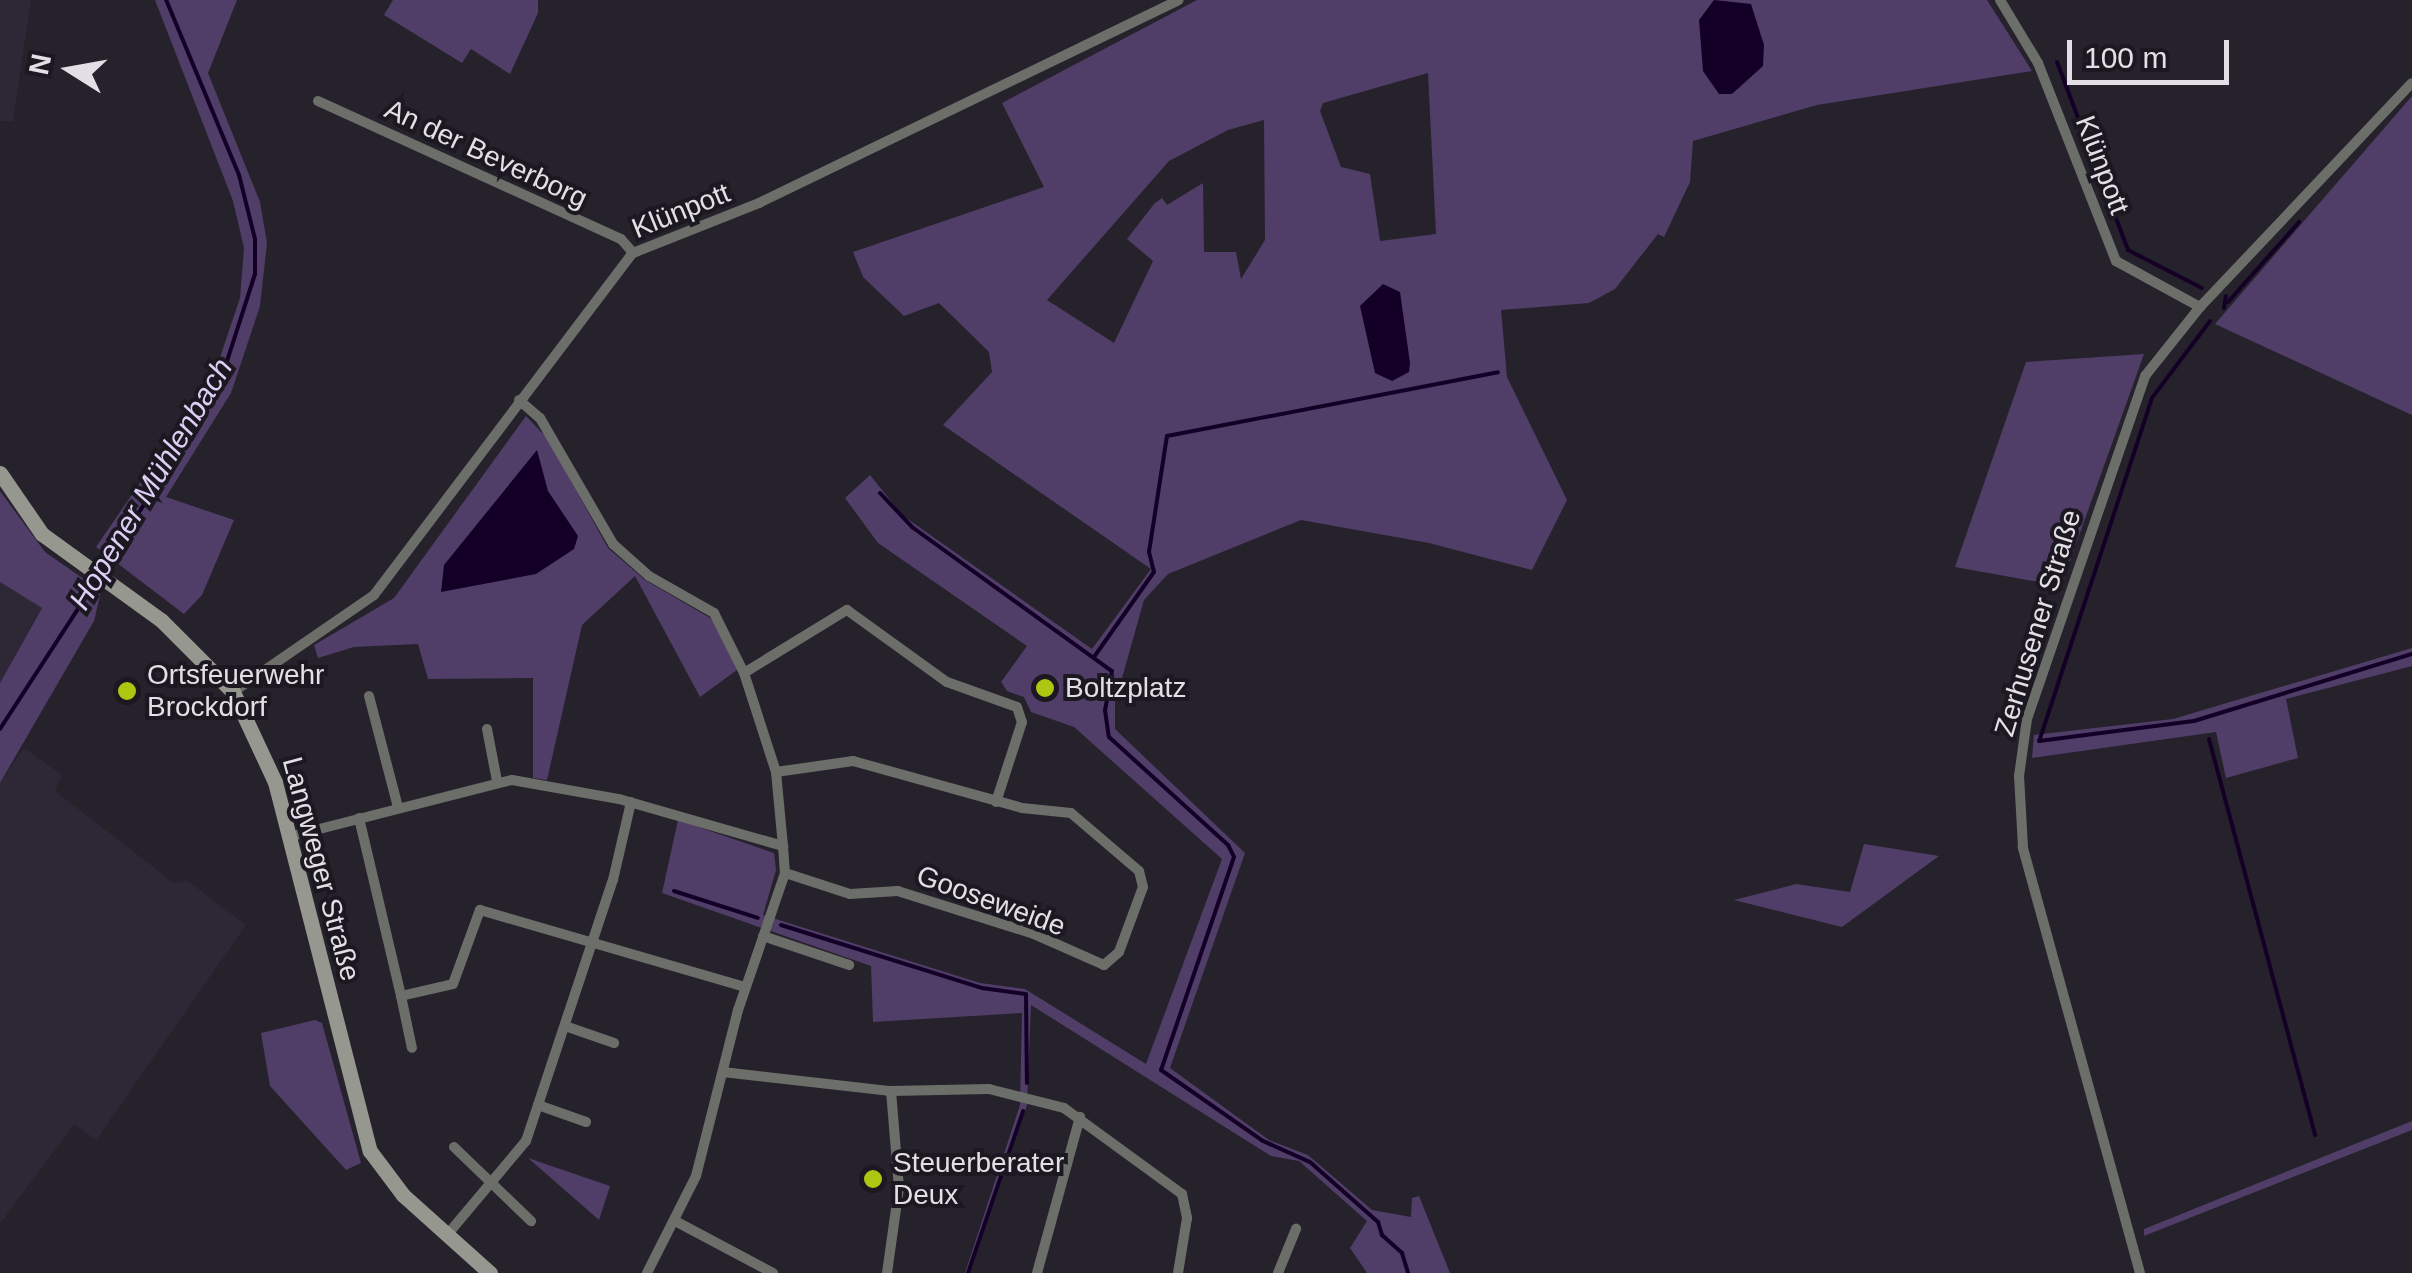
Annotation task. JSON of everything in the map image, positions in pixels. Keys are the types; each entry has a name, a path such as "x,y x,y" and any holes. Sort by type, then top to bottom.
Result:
{"street":[{"name":"Klünpott","path":"233,692 374,595 633,252 772,197 1178,0"},
{"name":"Klünpott","path":"2000,0 2038,63 2116,261 2200,307"},
{"name":"Zerhusener Straße","path":"2140,1273 2032,886 2020,824 2019,776 2027,719 2134,398 2163,348 2412,83"},
{"name":"An der Beverborg","path":"318,101 621,239 633,252"},
{"path":"519,400 540,418 613,544 649,576 714,613 744,673 776,772 784,873 745,988 724,1072 677,1222 647,1273"},
{"name":"Langweger Straße","path":"0,474 42,534 193,647 233,692 262,746 362,1132 388,1179 490,1273"},
{"path":"744,673 837,612 858,613 947,682 1017,707 1022,722 996,802"},
{"path":"369,696 398,807"},
{"path":"487,729 497,781"},
{"name":"Gooseweide","path":"776,772 854,762 996,802 1079,816 1138,871 1143,887 1112,962 1086,962 1034,934 898,891 850,894 784,873"},
{"path":"288,837 497,781 630,802 783,846"},
{"path":"447,1235 523,1149 613,880 630,802"},
{"path":"359,818 412,1048"},
{"path":"401,996 453,984 480,910 745,988"},
{"path":"763,936 850,965"},
{"path":"565,1026 614,1044"},
{"path":"724,1072 891,1091 989,1089 1028,1096 1080,1117 1182,1194 1187,1218 1180,1272"},
{"path":"887,1273 899,1188 891,1091"},
{"path":"538,1105 586,1122"},
{"path":"1037,1273 1080,1117"},
{"path":"454,1147 531,1221"},
{"path":"677,1222 773,1273"},
{"path":"1278,1273 1296,1229"}],"shaded area":[{"path":"0,0 31,0 13,121 0,121"},
{"path":"155,0 237,0 208,73 260,202 267,243 260,306 231,393 166,497 234,520 202,595 184,614 96,547 214,375 240,298 244,248 233,201"},
{"path":"393,0 538,0 538,13 510,74 471,49 462,63 384,15"},
{"path":"1197,0 1987,0 2032,71 1817,105 1693,141 1690,182 1664,237 1658,234 1615,289 1589,303 1501,310 1507,377 1567,500 1532,570 1429,543 1301,520 1168,574 1144,600 1115,703 1115,729 1245,853 1170,1068 1269,1140 1308,1155 1372,1210 1411,1217 1412,1198 1419,1196 1450,1273 1367,1273 1350,1248 1367,1221 1299,1161 1271,1156 1031,1005 1027,1105 970,1273 965,1273 1020,1105 1022,1013 873,1022 871,966 662,893 678,820 774,853 776,870 763,915 980,983 1025,989 1146,1064 1222,859 1074,727 1031,712 1024,697 1007,691 1001,682 1027,646 878,543 845,498 870,475 902,515 1092,649 1151,569 943,425 992,372 989,352 939,303 904,316 863,277 853,252 1044,187 1002,103","holes":["1428,73 1436,234 1380,241 1370,174 1341,167 1320,111 1323,103","1264,120 1265,240 1241,279 1236,252 1204,252 1203,183 1167,205 1162,198 1127,239 1153,261 1114,343 1047,300 1169,161 1228,130"]},
{"path":"1714,0 1751,4 1764,45 1763,66 1732,94 1719,94 1703,71 1699,20"},
{"path":"2412,96 2412,415 2215,324"},
{"path":"1383,284 1400,292 1410,363 1409,372 1392,381 1375,373 1360,306"},
{"path":"2144,354 2061,586 1955,567 2026,362"},
{"path":"526,416 547,438 608,548 645,580 712,619 737,670 700,697 635,576 582,625 547,780 533,778 533,678 428,679 418,644 354,647 318,658 314,645 394,598"},
{"path":"537,450 548,491 578,536 574,549 536,574 441,592 444,565"},
{"path":"0,491 45,552 101,591 94,621 0,783 0,683 42,608 0,582"},
{"path":"0,582 42,607 0,683"},
{"path":"2412,648 2412,666 2286,699 2298,758 2226,778 2216,732 2032,758 2034,735 2173,719"},
{"path":"24,748 62,775 55,791 174,883 188,881 246,925 96,1140 74,1124 0,1224 0,782"},
{"path":"1864,844 1939,856 1842,927 1734,900 1796,884 1850,892"},
{"path":"315,1020 322,1023 361,1163 346,1170 270,1086 261,1033"},
{"path":"2412,1121 2412,1130 2144,1236 2144,1229"},
{"path":"528,1158 610,1186 599,1220"}],"waterway":[{"name":"Hopener Mühlenbach","path":"101,573 220,383 255,274 255,239 239,175 166,0"},
{"path":"2057,62 2128,250 2202,288"},
{"path":"2228,302 2299,222"},
{"path":"2224,308 2226,296"},
{"path":"2210,321 2152,398 2039,741 2194,721 2412,654"},
{"path":"1094,657 1154,572 1149,552 1167,436 1498,372"},
{"path":"880,493 912,527 1112,671 1105,710 1109,737 1228,845 1234,857 1161,1070 1263,1141 1310,1162 1378,1222 1382,1235 1402,1253 1408,1273"},
{"name":"Hopener Mühlenbach","path":"0,729 96,581"},
{"path":"2209,739 2315,1135"},
{"path":"674,891 758,918"},
{"path":"781,925 982,988 1026,994 1027,1083"},
{"path":"968,1273 1023,1111"}],"place":[{"name":"Boltzplatz","path":"1045,688"},
{"name":"Ortsfeuerwehr Brockdorf","path":"127,691"},
{"name":"Steuerberater Deux","path":"873,1179"}]}
